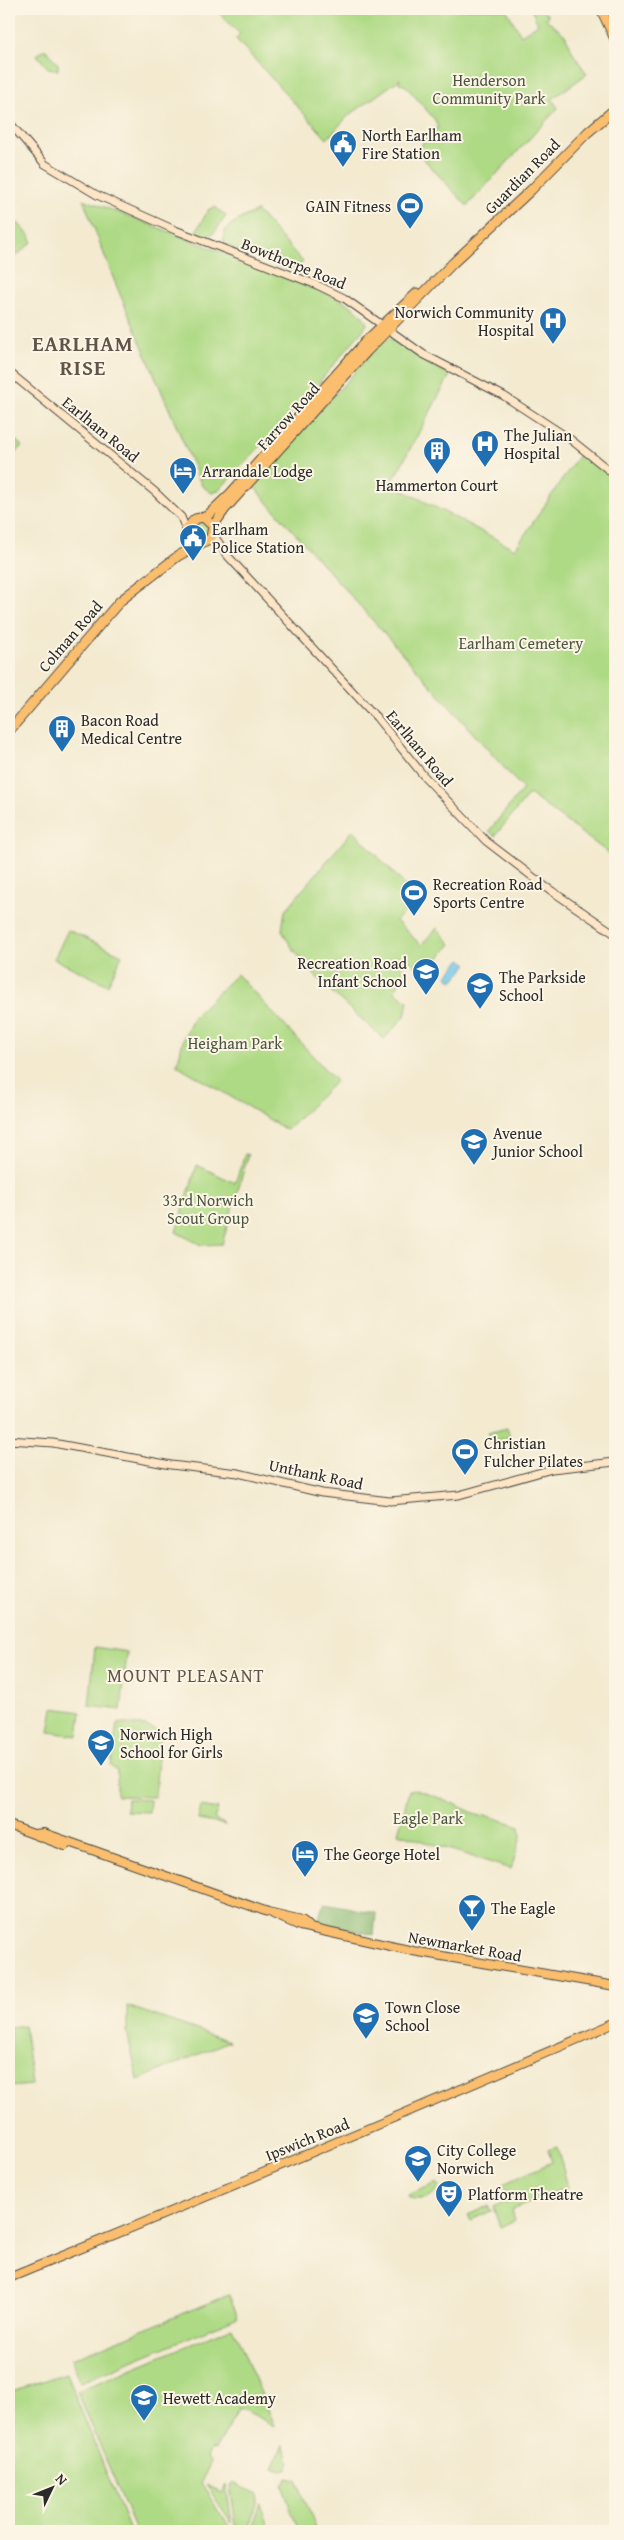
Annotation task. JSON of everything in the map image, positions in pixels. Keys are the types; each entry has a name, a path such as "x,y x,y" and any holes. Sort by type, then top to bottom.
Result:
{"highway":[{"path":"600,9 615,39"},
{"name":"Guardian Road","path":"385,327 588,132 615,109"},
{"name":"Farrow Road","path":"205,518 223,501 323,388 385,327"},
{"name":"Farrow Road","path":"213,530 225,510 385,327"},
{"path":"194,519 205,518 213,530"},
{"name":"Colman Road","path":"162,568 184,544 190,522 194,519"},
{"name":"Colman Road","path":"9,731 113,608 162,568 202,544 213,530"},
{"path":"188,534 202,544"}],"main road":[{"name":"Newmarket Road","path":"9,1825 34,1834 44,1833 84,1849 273,1914 302,1920 311,1927 346,1937 438,1956 615,1986"},
{"name":"Ipswich Road","path":"9,2278 364,2131 442,2095 615,2023"}],"street":[{"name":"Bowthorpe Road","path":"9,122 45,164 107,201 202,241 317,284 352,302 440,364 498,392 570,439 615,475"},
{"name":"Earlham Road","path":"9,372 174,509 188,519 194,519"},
{"name":"Earlham Road","path":"174,509 188,534"},
{"name":"Earlham Road","path":"213,530 226,554"},
{"name":"Earlham Road","path":"202,544 212,544 226,554 377,718 422,775 486,841 546,887 615,934"},
{"name":"Unthank Road","path":"9,1440 53,1443 171,1466 238,1472 322,1493 376,1500 459,1495 552,1469 615,1462"}],"green space":[{"name":"Henderson Community Park","path":"215,9 506,9 521,35 538,24 531,9 540,9 548,15 546,19 565,35 574,55 587,74 552,99 558,108 467,206 418,153 427,134 434,135 434,129 438,128 435,120 406,86 399,83 400,79 348,116 327,139 236,39 240,34"},
{"path":"46,50 58,64 58,70 48,68 37,55"},
{"path":"83,199 309,285 334,296 351,306 364,317 367,324 363,330 303,401 218,491 212,493 202,486 114,280"},
{"path":"215,207 226,216 214,233 207,236 195,233 209,209"},
{"path":"257,211 303,262 293,271 227,246 224,234 227,229 232,224"},
{"path":"14,219 30,236 32,242 13,259 9,255 15,247 9,240 9,225"},
{"name":"Earlham Cemetery","path":"389,338 427,363 450,375 391,484 515,549 581,452 615,479 615,858 529,794 495,836 489,831 523,789 253,486 379,345"},
{"path":"9,434 22,446 9,461"},
{"path":"197,522 203,522 208,527 206,536 197,538 192,533 192,527"},
{"path":"353,830 418,899 396,921 421,945 437,928 451,944 424,974 410,961 402,969 405,975 394,991 408,1001 405,1016 384,1039 314,974 290,945 282,930 285,911"},
{"path":"68,930 122,955 108,985 54,959"},
{"name":"Heigham Park","path":"237,974 336,1081 287,1130 177,1065 184,1037 195,1015"},
{"name":"33rd Norwich Scout Group","path":"245,1154 248,1155 222,1244 201,1245 176,1232 197,1165 235,1183"},
{"path":"507,1428 510,1437 490,1442 488,1433"},
{"path":"95,1647 127,1652 121,1710 89,1706"},
{"path":"53,1708 81,1712 78,1736 49,1732"},
{"path":"117,1723 145,1726 160,1731 155,1797 117,1796 117,1771 111,1766"},
{"name":"Eagle Park","path":"413,1789 443,1799 480,1816 485,1815 520,1826 521,1837 511,1869 398,1833 409,1791"},
{"path":"127,1799 150,1800 149,1812 126,1811"},
{"path":"201,1806 218,1809 214,1819 226,1825 198,1820"},
{"path":"325,1903 376,1913 374,1935 318,1922 322,1906"},
{"path":"127,2006 229,2041 138,2080 127,2032"},
{"path":"24,2025 32,2085 9,2087 9,2027"},
{"path":"557,2147 568,2187 512,2210 515,2220 500,2227 493,2207 504,2202 507,2204 510,2195 501,2185 552,2162 548,2150"},
{"path":"437,2183 439,2187 429,2197 422,2199 409,2198 408,2195"},
{"path":"488,2206 491,2211 471,2220 468,2215"},
{"path":"229,2295 238,2317 81,2382 71,2359"},
{"path":"233,2327 275,2426 239,2408 215,2450 211,2449 207,2458 212,2462 201,2484 232,2531 136,2531 77,2391"},
{"path":"66,2373 130,2531 9,2531 9,2392"},
{"path":"283,2445 290,2463 289,2469 283,2471 273,2467"},
{"path":"287,2478 297,2480 317,2531 299,2531 282,2485"},
{"path":"233,2483 258,2494 259,2499 247,2531 237,2531 230,2486"},
{"path":"226,2484 232,2523 206,2485 222,2492"},
{"path":"261,2503 271,2531 251,2531"}],"water":[{"path":"461,959 468,964 453,981 447,976"}],"place":[{"name":"North Earlham Fire Station","path":"343,168"},
{"name":"GAIN Fitness","path":"410,230"},
{"name":"Norwich Community Hospital","path":"553,345"},
{"name":"The Julian Hospital","path":"485,468"},
{"name":"Hammerton Court","path":"437,475"},
{"name":"Arrandale Lodge","path":"183,495"},
{"name":"Earlham Police Station","path":"193,562"},
{"name":"Bacon Road Medical Centre","path":"62,753"},
{"name":"Recreation Road Sports Centre","path":"414,917"},
{"name":"Recreation Road Infant School","path":"426,996"},
{"name":"The Parkside School","path":"480,1010"},
{"name":"Avenue Junior School","path":"474,1166"},
{"name":"Christian Fulcher Pilates","path":"465,1476"},
{"name":"Norwich High School for Girls","path":"101,1767"},
{"name":"The George Hotel","path":"305,1878"},
{"name":"The Eagle","path":"472,1932"},
{"name":"Town Close School","path":"366,2040"},
{"name":"City College Norwich","path":"418,2183"},
{"name":"Platform Theatre","path":"449,2218"},
{"name":"Hewett Academy","path":"144,2422"}],"district":[{"name":"EARLHAM RISE","path":"83,355"},
{"name":"MOUNT PLEASANT","path":"186,1675"}]}
